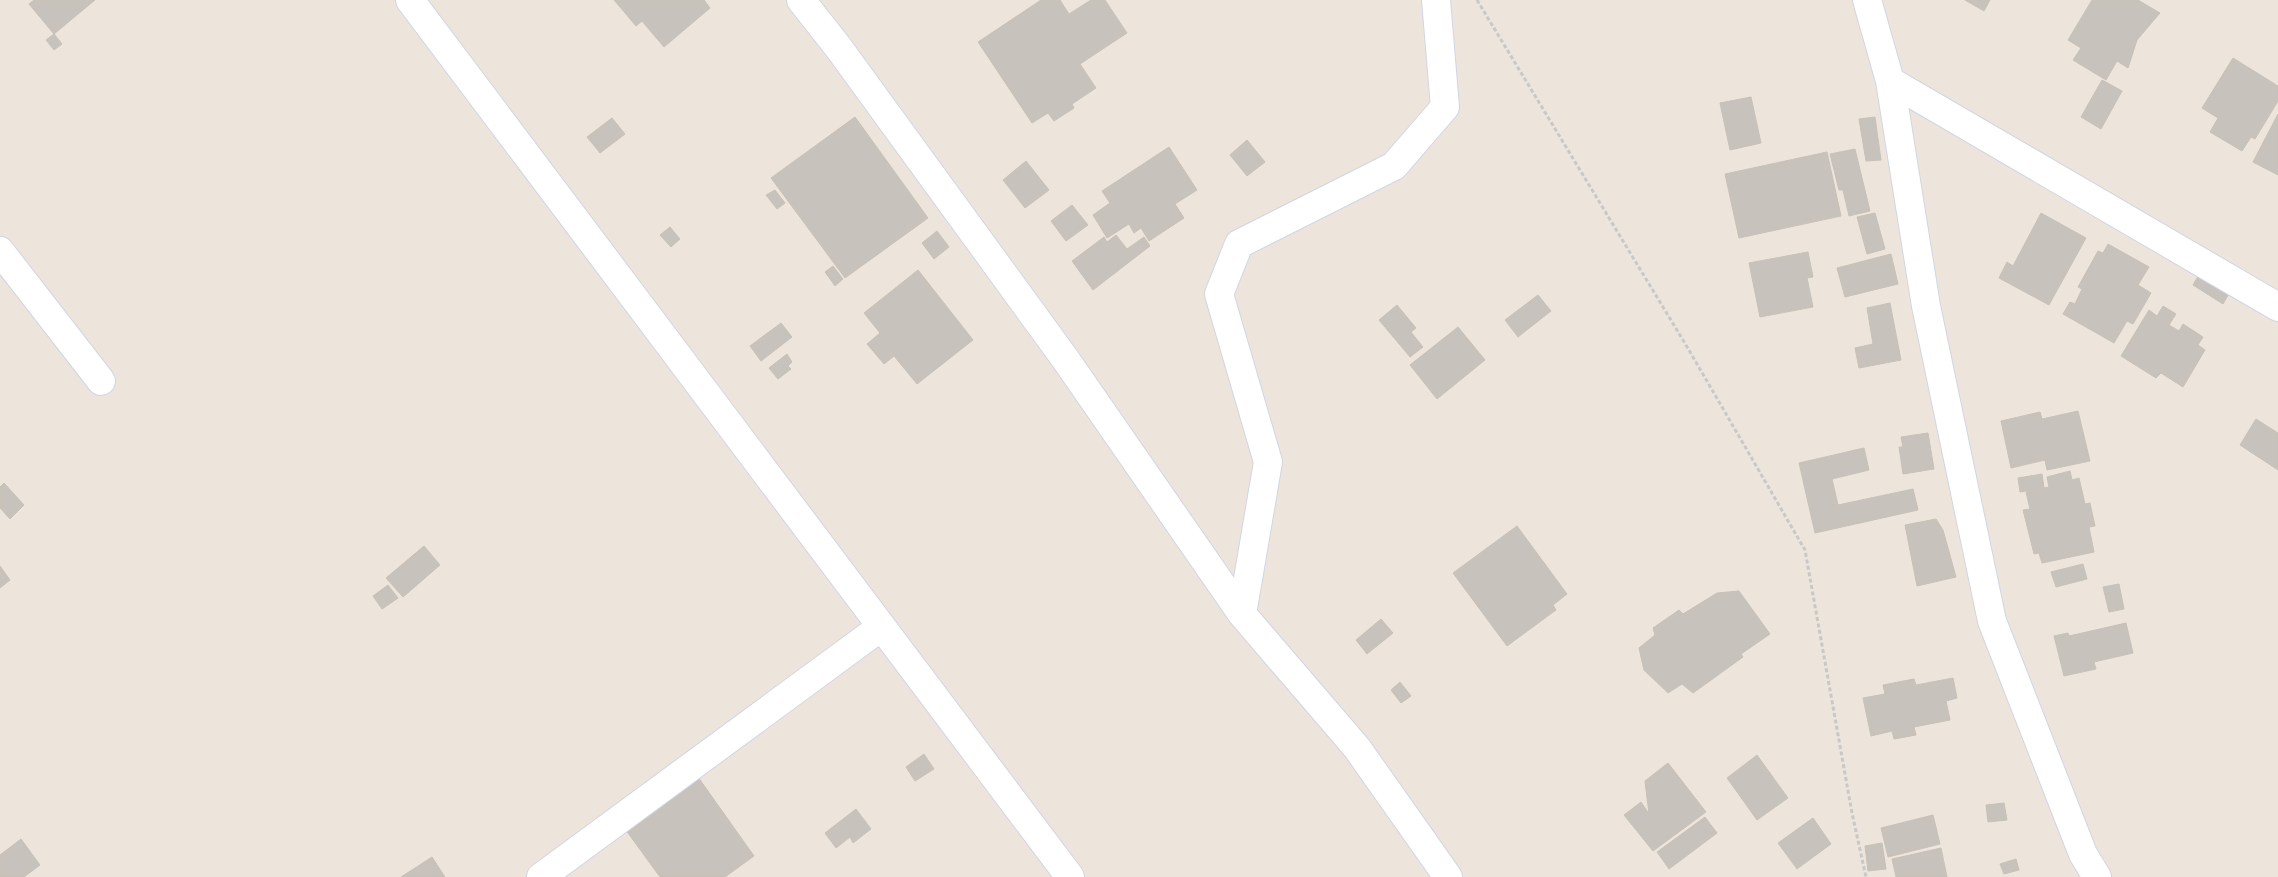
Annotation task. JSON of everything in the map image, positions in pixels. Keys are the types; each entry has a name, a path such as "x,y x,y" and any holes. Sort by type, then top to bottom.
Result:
{"street":[{"path":"410,0 1070,877"},
{"path":"1242,614 1268,462 1219,294 1239,244 1394,166 1445,107 1436,0"},
{"path":"1867,0 1890,81 1926,306 1992,621 2083,854 2096,877"},
{"path":"805,1 1066,360 1242,614 1357,748 1448,877"},
{"path":"1890,81 2278,307"},
{"path":"0,251 101,381"},
{"path":"541,877 881,627"}],"path":[{"path":"1477,0 1686,345 1805,550 1852,814 1866,877"}],"building":[{"path":"34,0 95,0 54,34 29,4"},
{"path":"614,0 704,0 710,8 664,47 642,21 636,26"},
{"path":"1041,0 1060,0 1069,14 1091,0 1105,0 1127,33 1080,64 1096,88 1072,104 1074,108 1054,121 1048,113 1032,123 978,42"},
{"path":"1965,0 1990,0 1984,11"},
{"path":"2092,0 2138,0 2160,13 2137,40 2128,68 2117,61 2106,80 2073,60 2081,48 2068,40"},
{"path":"54,34 62,44 54,50 46,40"},
{"path":"2233,58 2278,86 2278,101 2255,139 2251,137 2242,151 2210,132 2218,118 2202,108"},
{"path":"2102,80 2122,91 2101,129 2081,117"},
{"path":"1751,97 1761,143 1730,150 1720,103"},
{"path":"2278,114 2278,175 2253,162"},
{"path":"855,117 928,218 845,278 771,178"},
{"path":"1875,117 1881,160 1866,161 1859,119"},
{"path":"612,118 625,134 600,153 587,137"},
{"path":"1247,140 1265,162 1247,176 1230,155"},
{"path":"1169,147 1197,190 1175,204 1184,218 1149,241 1141,228 1134,233 1129,224 1107,238 1093,215 1110,203 1102,191"},
{"path":"1855,149 1870,211 1849,216 1843,190 1839,190 1830,154"},
{"path":"1827,152 1841,216 1739,238 1725,174"},
{"path":"1026,161 1049,190 1025,208 1003,180"},
{"path":"775,190 785,203 777,209 766,195"},
{"path":"1072,205 1088,225 1066,241 1051,221"},
{"path":"1875,213 1885,249 1867,254 1857,217"},
{"path":"2041,213 2086,238 2049,305 1999,278 2007,262 2013,266"},
{"path":"670,227 680,239 671,247 660,235"},
{"path":"937,231 949,247 934,259 922,243"},
{"path":"1116,235 1127,249 1144,237 1150,246 1093,290 1072,261 1104,237 1107,242"},
{"path":"2108,244 2149,267 2138,285 2151,293 2133,324 2127,321 2114,343 2063,314 2070,302 2075,304 2082,289 2078,287 2098,251 2103,253"},
{"path":"1808,252 1813,277 1807,278 1813,307 1760,317 1749,263"},
{"path":"1891,254 1898,284 1845,297 1837,268"},
{"path":"833,266 843,279 835,286 825,272"},
{"path":"918,270 973,340 917,384 894,356 884,364 867,344 880,333 864,313"},
{"path":"2201,271 2231,290 2223,304 2193,285"},
{"path":"1538,295 1551,311 1518,337 1505,320"},
{"path":"1890,303 1901,360 1859,368 1855,348 1873,344 1867,308"},
{"path":"1397,305 1416,328 1411,332 1423,347 1410,357 1379,320"},
{"path":"2163,306 2176,314 2169,325 2179,331 2183,324 2203,337 2198,345 2205,350 2183,387 2161,373 2156,378 2121,356 2149,310 2157,316"},
{"path":"781,323 792,337 761,361 750,346"},
{"path":"1458,327 1485,360 1437,399 1410,365"},
{"path":"787,354 792,362 788,366 791,369 778,379 769,368"},
{"path":"2078,411 2090,461 2047,470 2045,460 2011,468 2001,421 2040,412 2042,419"},
{"path":"2256,419 2278,433 2278,470 2240,445"},
{"path":"1928,433 1934,469 1903,474 1899,447 1903,447 1901,437"},
{"path":"1864,448 1869,470 1832,479 1838,505 1913,489 1918,510 1815,533 1799,463"},
{"path":"2070,471 2072,480 2079,478 2085,504 2090,503 2095,526 2089,527 2094,552 2042,563 2039,553 2034,554 2023,510 2030,509 2026,492 2049,487 2047,477"},
{"path":"2042,474 2044,488 2020,492 2018,478"},
{"path":"4,483 24,505 10,519 0,508 0,487"},
{"path":"1936,519 1943,530 1956,577 1917,586 1905,525"},
{"path":"1517,526 1567,594 1553,605 1556,610 1507,646 1453,573"},
{"path":"424,546 440,565 403,597 386,578"},
{"path":"2083,564 2087,579 2056,587 2051,572"},
{"path":"0,566 10,580 0,588"},
{"path":"2119,584 2124,609 2109,612 2103,587"},
{"path":"388,585 398,598 382,609 373,596"},
{"path":"1739,591 1770,634 1741,654 1743,657 1693,693 1682,684 1668,693 1644,670 1639,648 1655,635 1653,628 1679,610 1683,614 1717,593"},
{"path":"1381,619 1393,633 1367,654 1356,640"},
{"path":"2126,623 2133,653 2094,662 2096,669 2064,676 2054,636 2068,633 2069,636"},
{"path":"1953,678 1957,698 1946,701 1950,720 1914,727 1916,735 1894,739 1892,731 1871,736 1863,698 1885,694 1883,685 1914,679 1916,685"},
{"path":"1400,682 1411,696 1401,703 1391,690"},
{"path":"924,754 934,769 915,781 906,767"},
{"path":"1757,755 1788,798 1757,820 1727,778"},
{"path":"1668,763 1706,812 1653,851 1624,815 1641,802 1649,814 1645,781"},
{"path":"693,770 754,856 725,877 660,877 620,822"},
{"path":"2004,803 2007,820 1988,822 1986,805"},
{"path":"856,809 871,829 853,843 850,837 836,848 825,833"},
{"path":"1933,815 1940,844 1888,857 1881,828"},
{"path":"1705,817 1717,833 1669,869 1657,852"},
{"path":"1813,818 1831,844 1797,869 1778,843"},
{"path":"21,839 40,865 24,877 0,877 0,855"},
{"path":"1882,843 1886,869 1868,871 1865,846"},
{"path":"1941,848 1947,877 1896,877 1892,859"},
{"path":"432,857 445,877 401,877"},
{"path":"2016,859 2019,870 2004,874 2000,864"}]}
